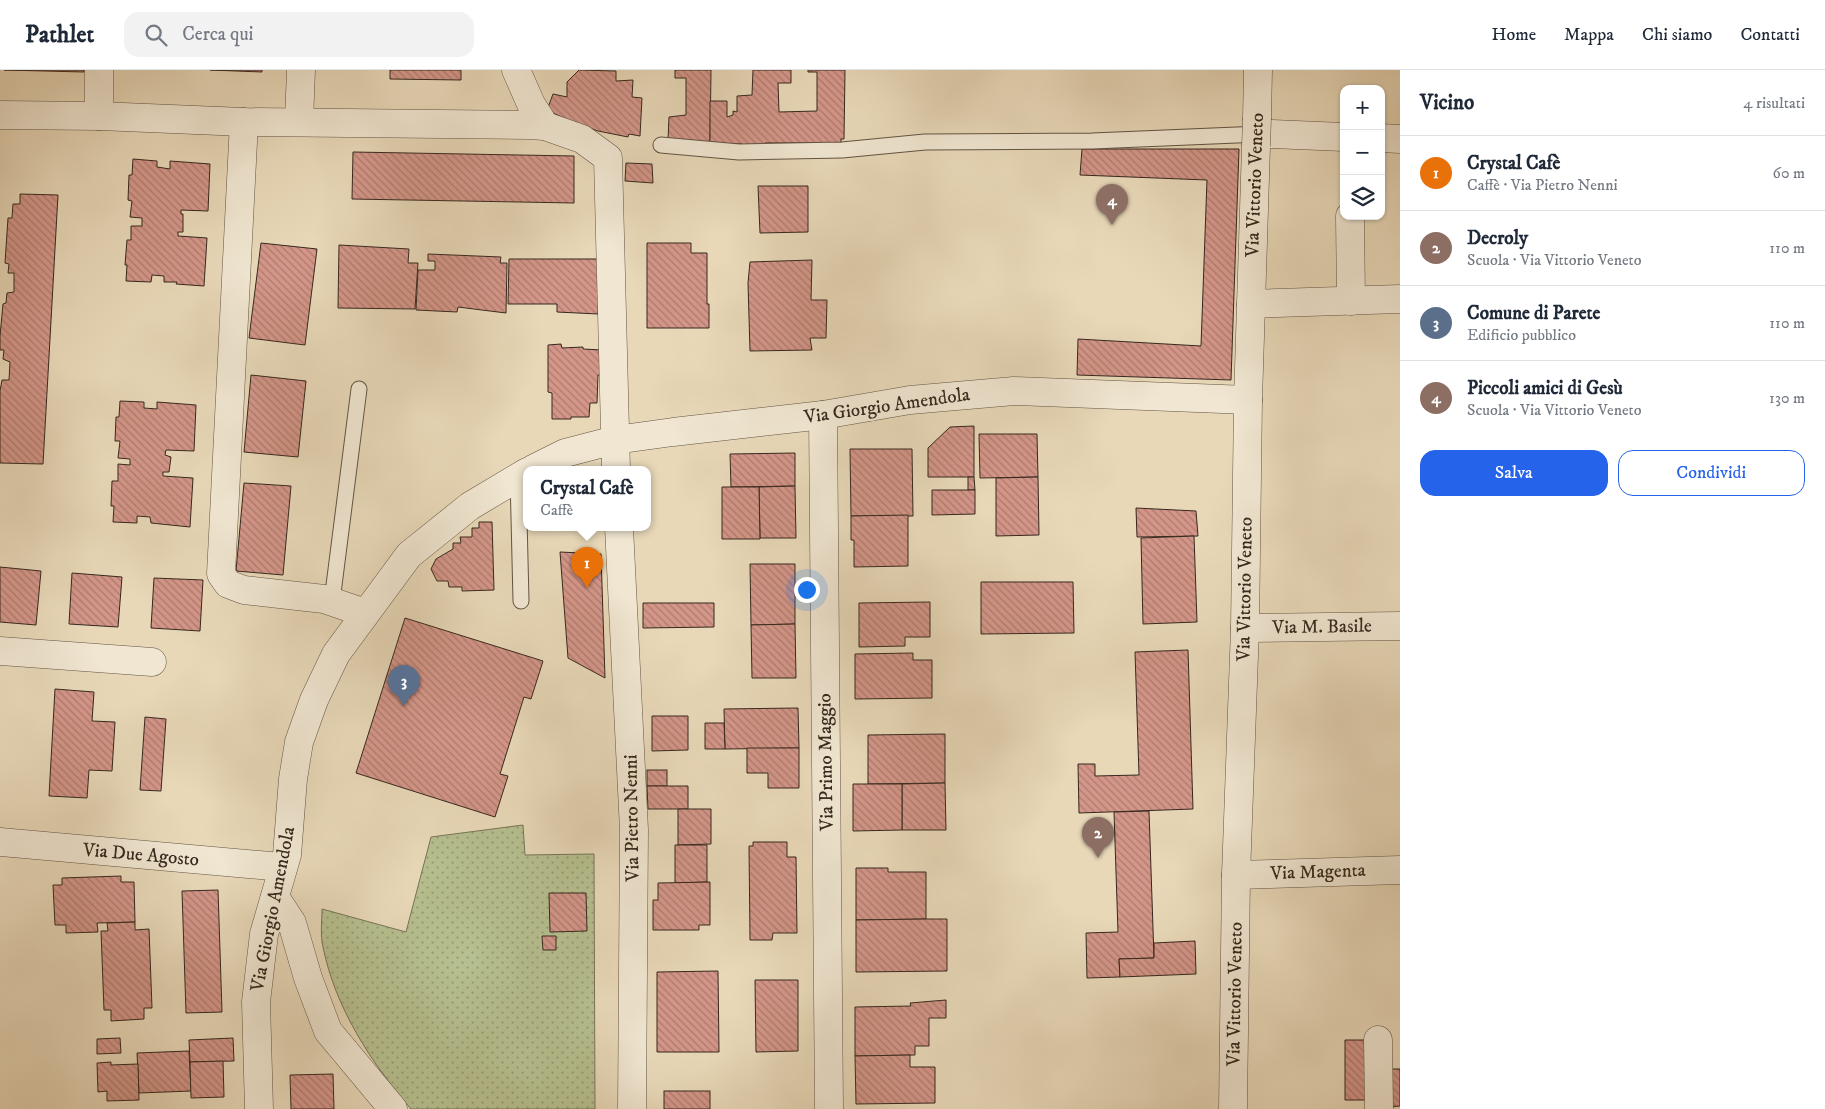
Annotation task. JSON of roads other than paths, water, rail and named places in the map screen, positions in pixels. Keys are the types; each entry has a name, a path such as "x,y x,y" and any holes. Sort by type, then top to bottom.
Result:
{"street":[{"path":"99,70 99,116"},
{"path":"299,121 301,70"},
{"path":"516,70 530,104 545,126"},
{"name":"Via Vittorio Veneto","path":"1233,1109 1236,875 1245,628 1248,400 1251,304 1262,133 1258,70"},
{"path":"0,115 99,116 244,122 299,121 545,126 582,139 608,158 616,466"},
{"path":"244,122 221,574 228,584 244,590 332,601 365,614"},
{"path":"1262,133 1340,137"},
{"path":"1385,138 1400,139"},
{"path":"1350,220 1350,301"},
{"path":"1251,304 1400,299"},
{"name":"Via Giorgio Amendola","path":"539,466 566,453 615,440 823,415 910,400 1014,391 1248,400"},
{"name":"Via Primo Maggio","path":"823,415 829,1109"},
{"name":"Via Giorgio Amendola","path":"259,1109 256,1002 264,934 287,855 293,779 299,742 314,700 336,654 409,554 470,506 523,474"},
{"name":"Via Pietro Nenni","path":"619,531 634,830 632,1109"},
{"name":"Via M. Basile","path":"1245,628 1400,626"},
{"path":"0,651 152,662"},
{"name":"Via Due Agosto","path":"0,842 282,867"},
{"name":"Via Magenta","path":"1236,875 1400,870"},
{"path":"275,896 292,923 308,978 328,1031 393,1109"},
{"path":"1378,1040 1379,1109"}],"lane":[{"path":"661,146 739,152 842,150 925,142 1092,141 1262,133"},
{"path":"332,601 359,389"},
{"path":"521,601 524,531"}],"place":[{"name":"Piccoli amici di Gesù","path":"1112,225"},
{"name":"Crystal Cafè","path":"587,588"},
{"name":"Comune di Parete","path":"404,706"},
{"name":"Decroly","path":"1098,858"}]}
